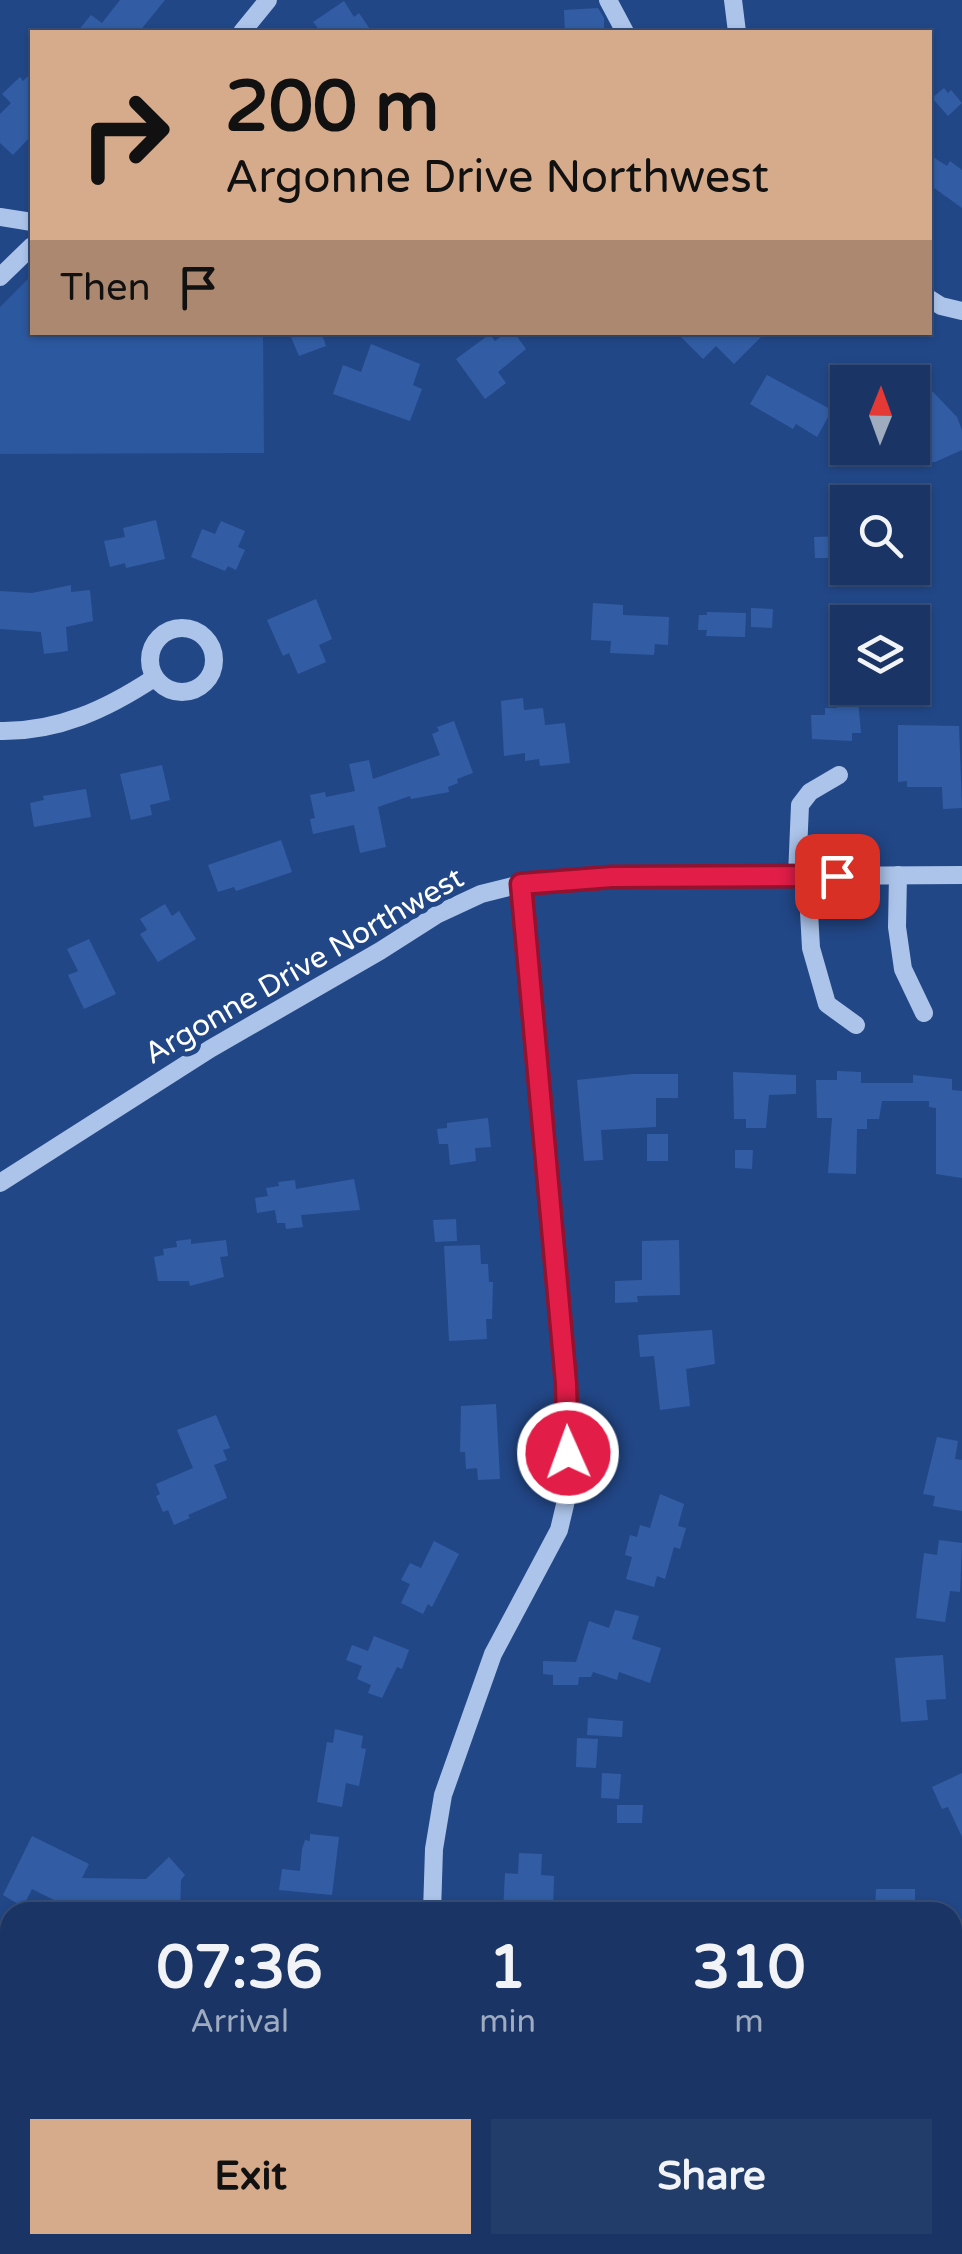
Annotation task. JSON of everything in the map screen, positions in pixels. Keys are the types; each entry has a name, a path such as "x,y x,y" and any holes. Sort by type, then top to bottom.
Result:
{"street":[{"path":"244,30 268,0"},
{"path":"608,0 624,30"},
{"path":"733,0 737,30"},
{"path":"0,217 30,222"},
{"path":"0,277 30,248"},
{"path":"936,302 962,311"},
{"path":"936,302 962,320"},
{"path":"0,731 22,731 82,717 122,699 154,678"},
{"path":"840,776 810,792 800,805 802,876 810,948 826,1004 856,1025"},
{"path":"898,875 897,926 904,969 924,1013"},
{"name":"Argonne Drive Northwest","path":"0,1183 210,1049 438,914 481,894 521,884 612,877 962,875"},
{"path":"432,1902 434,1849 443,1795 493,1654 559,1530 570,1488 566,1383 521,884"}],"shaded area":[{"path":"30,277 30,335 263,335 264,453 0,454 0,307"}],"building":[{"path":"120,0 165,0 141,30 79,30 91,15 102,23"},
{"path":"344,1 354,17 359,13 371,30 319,30 313,22"},
{"path":"598,8 604,18 604,30 565,30 564,10"},
{"path":"30,74 30,137 13,155 0,143 0,114 11,103 2,94 20,77 23,81"},
{"path":"944,88 962,103 948,116 932,98"},
{"path":"932,156 947,166 950,161 962,170 962,208 932,186"},
{"path":"290,335 322,335 326,346 299,356"},
{"path":"489,335 495,341 503,335 516,335 526,349 498,372 506,383 485,399 456,359"},
{"path":"679,335 763,335 734,364 716,346 703,359"},
{"path":"371,344 420,364 413,385 422,389 410,421 333,394 343,365 361,372"},
{"path":"767,375 830,409 830,414 817,437 796,424 793,429 750,404"},
{"path":"930,390 957,417 962,430 962,450 930,462"},
{"path":"156,520 165,559 126,568 125,563 110,567 104,541 125,537 123,528"},
{"path":"221,521 245,531 238,547 245,550 236,570 228,566 225,571 191,557 202,529 215,534"},
{"path":"814,537 830,537 830,558 815,558"},
{"path":"71,585 71,592 90,590 93,621 66,627 68,651 44,654 41,632 0,629 0,591 32,593"},
{"path":"316,599 332,639 319,645 326,662 298,674 289,653 283,656 267,620"},
{"path":"593,603 623,605 623,615 669,617 668,645 655,644 654,655 610,653 611,641 591,640"},
{"path":"751,608 773,609 772,628 751,627"},
{"path":"746,613 745,637 706,636 707,630 698,630 699,615"},
{"path":"523,698 524,710 543,708 545,725 565,723 570,763 540,766 539,759 525,761 525,753 504,756 501,701"},
{"path":"859,705 861,733 852,733 852,741 812,739 811,715 825,715 825,708"},
{"path":"454,721 473,773 457,779 458,783 448,787 449,792 411,799 410,796 378,807 386,847 360,853 354,825 313,834 310,819 315,818 310,795 325,792 326,797 355,791 349,764 369,760 373,779 440,755 432,734 439,731 437,727"},
{"path":"898,725 959,726 962,808 943,809 942,787 907,787 907,781 898,782"},
{"path":"162,765 170,800 150,805 152,815 131,820 120,774"},
{"path":"86,789 91,817 34,827 30,803 44,800 43,796"},
{"path":"281,840 292,872 236,891 234,887 218,892 208,865"},
{"path":"165,904 172,916 179,911 196,939 158,962 140,934 147,930 140,919"},
{"path":"89,939 116,994 84,1009 68,975 78,971 67,949"},
{"path":"837,1071 861,1072 861,1083 913,1083 913,1075 952,1079 952,1090 962,1091 962,1178 936,1174 936,1108 929,1107 929,1101 882,1101 879,1119 867,1119 867,1129 857,1129 856,1174 828,1173 832,1118 817,1118 816,1080 837,1080"},
{"path":"733,1072 796,1075 796,1094 769,1095 766,1128 746,1128 746,1119 734,1119"},
{"path":"678,1074 678,1098 656,1098 656,1127 601,1130 603,1160 584,1161 577,1080"},
{"path":"488,1118 491,1147 475,1148 476,1161 450,1165 448,1144 439,1144 437,1129 447,1128 447,1123"},
{"path":"647,1134 668,1134 668,1161 647,1161"},
{"path":"735,1150 753,1150 752,1169 735,1168"},
{"path":"354,1179 360,1210 301,1215 303,1227 286,1229 285,1223 277,1223 275,1210 257,1213 255,1198 268,1196 266,1188 279,1186 278,1182 295,1180 296,1189"},
{"path":"456,1219 457,1241 435,1242 433,1220"},
{"path":"191,1239 191,1244 226,1240 228,1256 220,1257 224,1277 190,1286 189,1281 158,1281 154,1257 164,1255 163,1249 177,1247 176,1241"},
{"path":"679,1240 680,1295 637,1296 638,1302 615,1303 615,1281 642,1280 642,1241"},
{"path":"480,1245 481,1264 488,1264 489,1282 493,1282 492,1319 486,1319 487,1339 449,1341 444,1246"},
{"path":"712,1330 715,1364 686,1369 690,1406 660,1410 654,1356 640,1357 638,1335"},
{"path":"496,1404 500,1479 478,1480 477,1468 466,1469 465,1452 460,1452 461,1406"},
{"path":"216,1415 230,1448 223,1450 227,1460 214,1465 227,1498 174,1525 168,1510 163,1512 156,1484 193,1468 177,1430"},
{"path":"937,1437 958,1441 955,1459 962,1460 962,1511 933,1506 935,1496 923,1494"},
{"path":"660,1494 684,1504 678,1526 686,1528 680,1549 674,1547 665,1579 657,1576 654,1587 626,1579 632,1557 625,1555 630,1535 637,1537 640,1525 650,1528"},
{"path":"939,1540 962,1543 960,1592 950,1591 945,1622 916,1618 924,1553 937,1555"},
{"path":"434,1541 459,1554 432,1607 428,1604 423,1614 401,1603 410,1584 401,1580 410,1563 421,1568"},
{"path":"615,1610 639,1616 632,1639 661,1648 650,1683 619,1672 617,1680 593,1672 591,1677 579,1677 578,1685 553,1685 553,1675 543,1674 543,1661 576,1662 589,1621 609,1628"},
{"path":"374,1636 409,1650 402,1669 397,1667 382,1698 368,1693 371,1685 357,1679 362,1666 346,1660 352,1645 368,1651"},
{"path":"943,1655 946,1699 926,1700 928,1720 901,1722 895,1658"},
{"path":"588,1718 623,1721 622,1737 587,1735"},
{"path":"335,1729 363,1736 361,1748 366,1749 359,1786 346,1783 342,1807 317,1802 327,1742 333,1743"},
{"path":"577,1738 598,1739 596,1768 576,1767"},
{"path":"602,1773 621,1774 619,1799 601,1798"},
{"path":"962,1773 962,1837 948,1807 942,1809 932,1787"},
{"path":"617,1805 643,1805 642,1823 617,1823"},
{"path":"310,1834 339,1837 332,1895 279,1890 282,1869 300,1871 302,1849 305,1840 310,1841"},
{"path":"32,1836 89,1864 82,1878 146,1879 169,1857 185,1875 181,1880 180,1902 58,1902 32,1889 26,1902 15,1902 3,1895"},
{"path":"519,1853 542,1854 541,1875 554,1876 553,1902 504,1902 505,1873 518,1874"},
{"path":"876,1889 915,1889 915,1902 875,1902"}],"route":[{"path":"568,1453 566,1383 521,884 612,877 837,876"}]}
